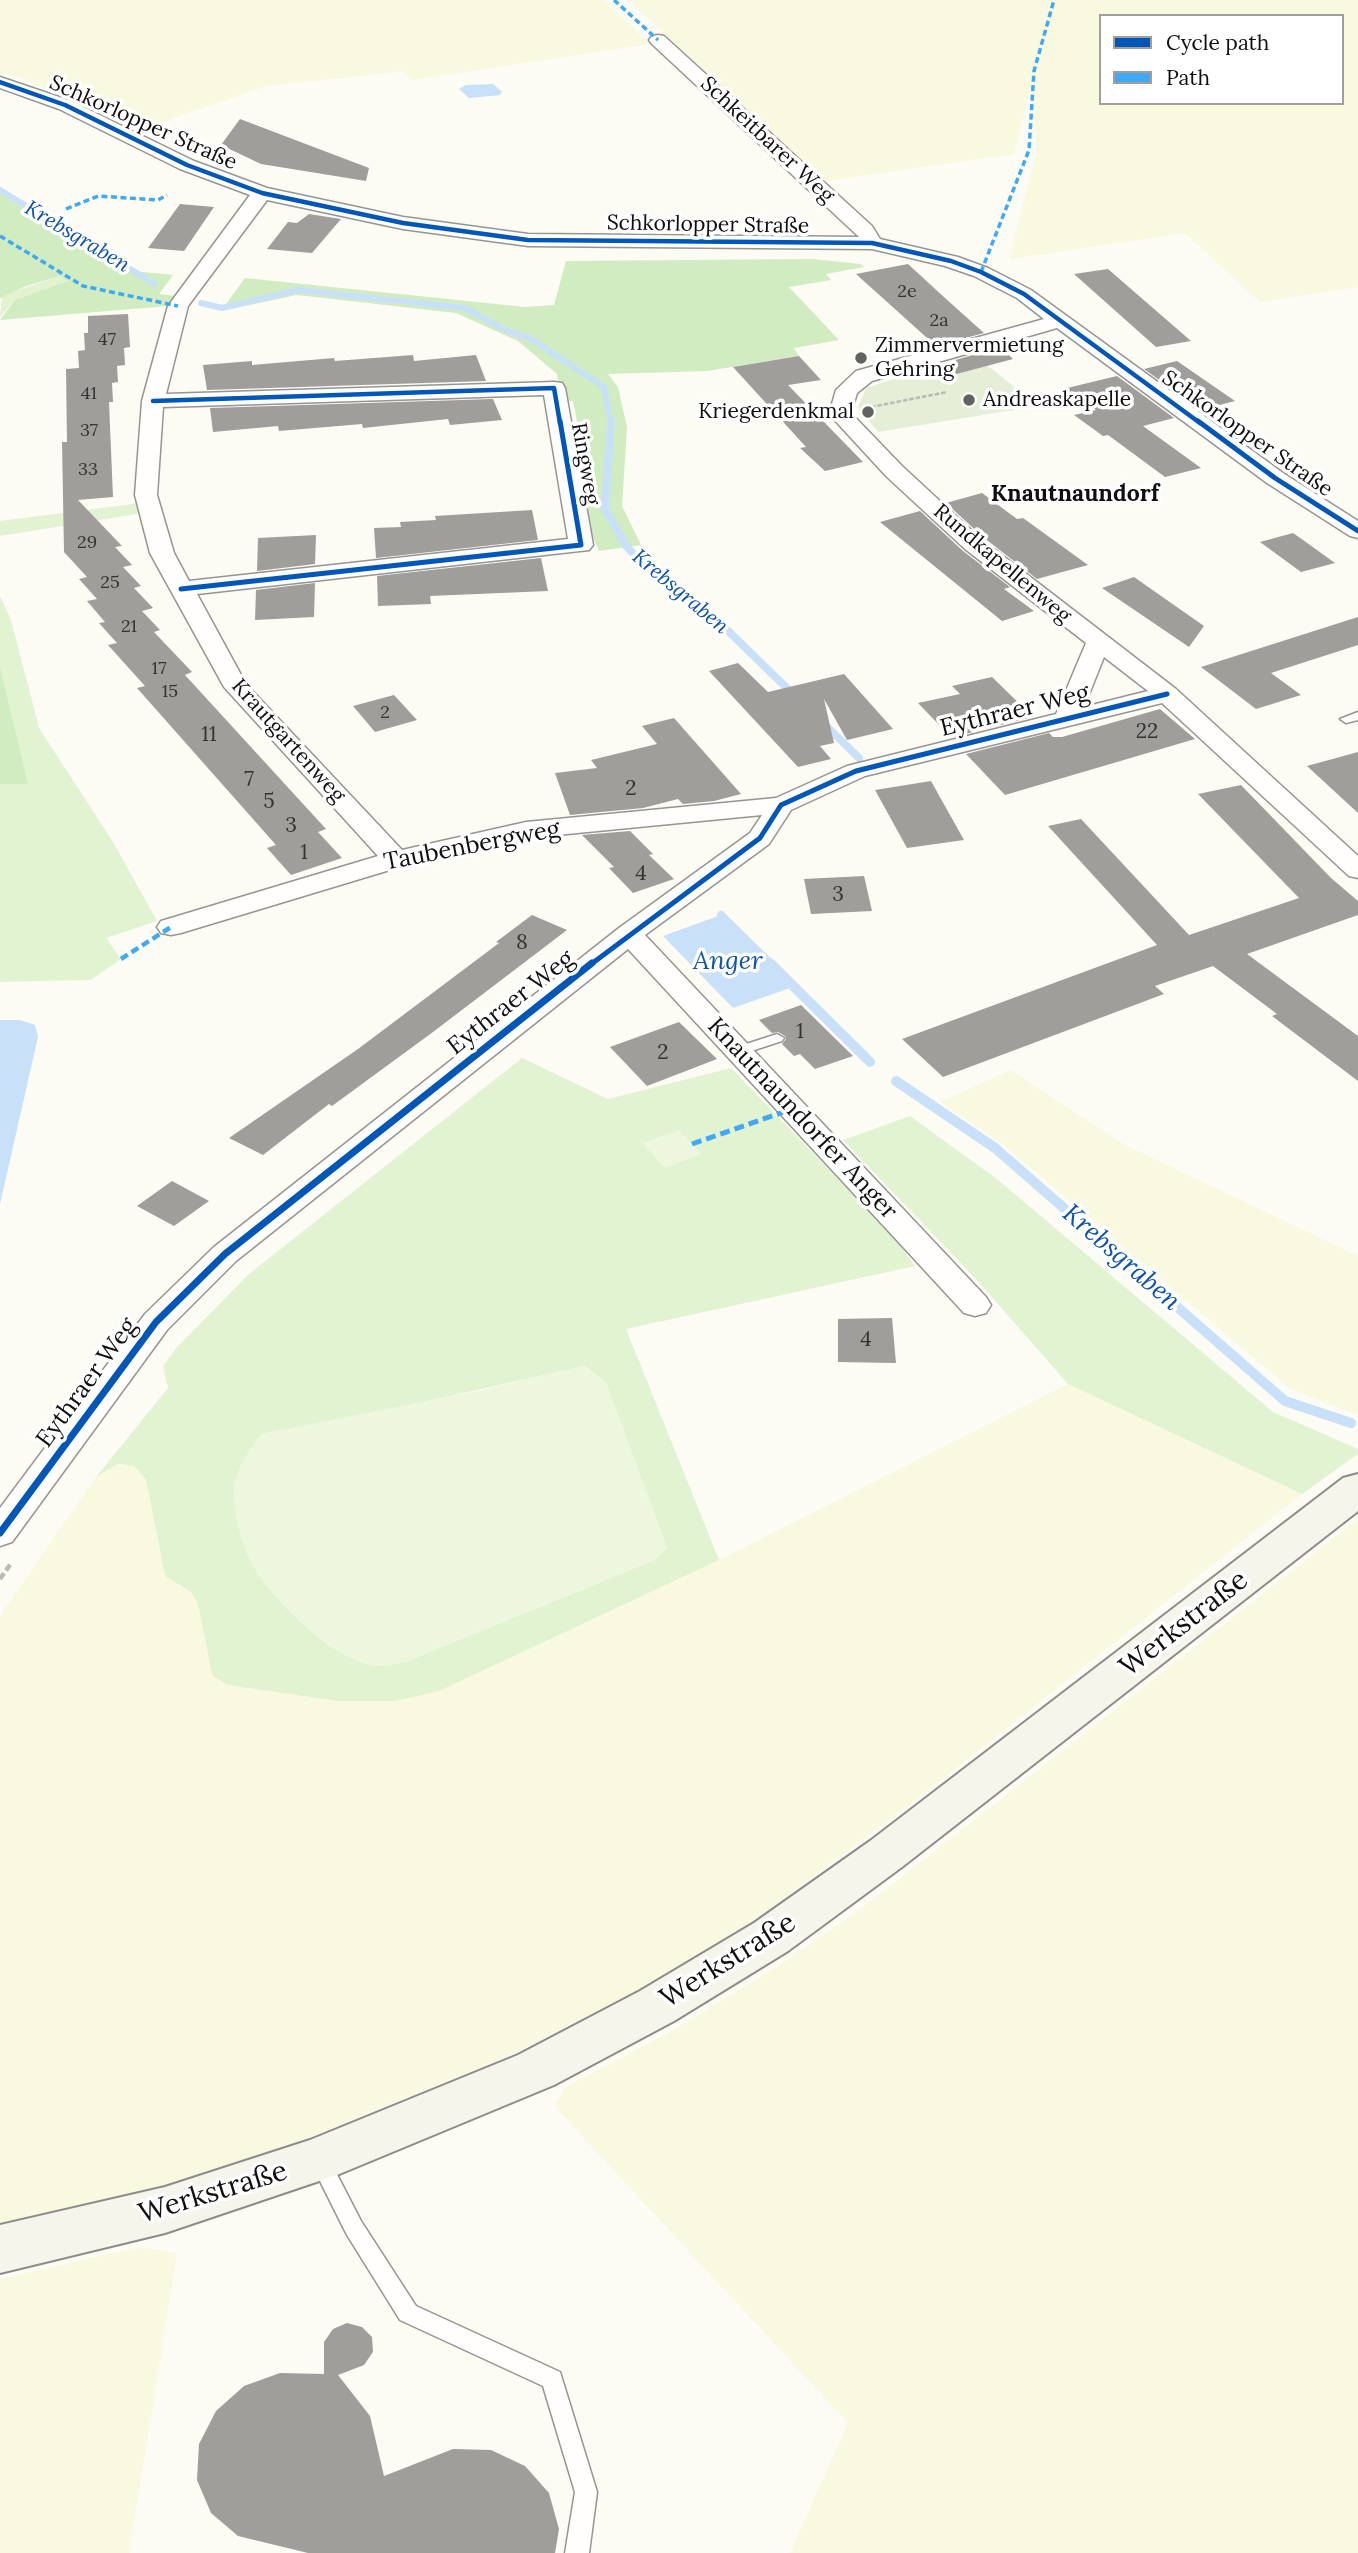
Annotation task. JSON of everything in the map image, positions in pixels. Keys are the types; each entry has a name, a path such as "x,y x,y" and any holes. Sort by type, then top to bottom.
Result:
{"main road":[{"name":"Werkstraße","path":"0,2249 165,2210 319,2160 536,2070 657,2006 771,1937 886,1854 1358,1489"}],"street":[{"name":"Schkeitbarer Weg","path":"659,40 865,230 872,243"},
{"name":"Schkorlopper Straße","path":"0,82 65,105 187,166 262,192 403,223 528,240 872,243 951,261 1024,293 1275,478 1358,531"},
{"name":"Krautgartenweg","path":"262,192 178,306 153,401 146,495 162,553 236,687 396,859"},
{"name":"Rundkapellenweg","path":"1059,321 864,376 847,390 840,414 894,471 973,544 1167,694 1358,870"},
{"name":"Ringweg","path":"153,401 554,388 581,545 181,589"},
{"name":"Eythraer Weg","path":"1067,718 1098,642"},
{"name":"Eythraer Weg","path":"1,1531 156,1322 225,1254 629,934 760,838 781,805 856,771 1167,694"},
{"name":"Taubenbergweg","path":"171,927 396,859 526,830 781,805"},
{"name":"Knautnaundorfer Anger","path":"629,934 975,1305"}],"lane":[{"path":"739,1051 777,1038"},
{"path":"319,2160 354,2228 408,2313 552,2378 586,2492 577,2553"}],"path":[{"path":"860,409 947,392"}],"green space":[{"path":"0,0 603,0 650,44 413,80 404,71 267,86 141,129 20,78 0,73"},
{"path":"629,0 1358,0 1358,287 1260,302 1185,233 1010,259 1036,152 1034,75 1014,154 821,182"},
{"path":"0,190 133,271 173,275 159,294 176,296 168,306 0,320 15,300 68,281 60,276 26,286 0,298"},
{"path":"813,259 860,264 864,267 826,274 831,280 789,287 839,340 794,348 799,356 707,371 608,374 618,387 627,427 622,506 641,545 599,551 581,510 569,442 581,441 573,401 561,401 557,374 518,341 456,313 297,295 221,311 245,278 525,307 554,305 566,261"},
{"path":"60,276 69,282 15,300 0,317 2,295"},
{"path":"973,354 1038,406 878,432 858,407 866,388"},
{"path":"141,503 143,513 0,536 0,521"},
{"path":"0,596 11,620 39,728 113,842 157,921 106,938 121,959 91,980 0,982 0,784 27,784 0,667"},
{"path":"0,667 28,784 0,784"},
{"path":"522,1058 608,1099 731,1068 893,1236 915,1266 626,1329 719,1560 439,1691 396,1701 337,1701 227,1685 212,1675 198,1604 191,1592 165,1576 146,1480 134,1466 118,1464 96,1477 168,1388 163,1366 178,1346 249,1274","holes":["585,1366 606,1383 667,1548 652,1561 405,1662 261,1434 342,1420"]},
{"path":"1011,1070 1125,1145 1358,1256 1358,1415 1292,1390 1003,1144 940,1102"},
{"path":"910,1116 997,1179 1273,1412 1358,1449 1358,1454 1302,1494 1068,1384 975,1278 843,1140"},
{"path":"679,1130 701,1154 665,1168 642,1143"},
{"path":"584,1366 606,1383 667,1548 652,1561 405,1662 382,1666 363,1663 345,1655 311,1632 280,1602 252,1565 240,1534 234,1492 239,1468 261,1434 472,1392"},
{"path":"1068,1384 1302,1494 908,1806 758,1917 641,1988 511,2055 307,2138 191,2178 56,2213 0,2223 0,1616 96,1477 118,1464 134,1466 146,1480 160,1553 178,1586 191,1592 198,1604 212,1675 227,1685 338,1701 396,1701 439,1690 719,1560"},
{"path":"1358,1519 1358,2553 790,2553 848,2423 555,2107 564,2088 677,2028 786,1961 866,1905"},
{"path":"139,2247 177,2253 129,2553 0,2553 0,2279"}],"water":[{"path":"493,84 502,92 500,95 469,98 459,89 466,85"},
{"name":"Anger","path":"721,915 793,987 733,1008 663,936"},
{"path":"0,1020 20,1020 35,1025 38,1037 0,1204"}],"building":[{"path":"240,119 369,168 366,181 261,164 221,145"},
{"path":"180,204 214,207 184,251 148,248"},
{"path":"309,214 341,219 312,253 267,249 288,222 297,223"},
{"path":"908,264 984,333 936,346 856,274"},
{"path":"1108,269 1191,341 1156,347 1074,274"},
{"path":"128,314 130,347 124,348 125,365 117,366 118,382 112,383 113,402 109,402 113,497 78,500 122,546 115,547 132,565 123,567 141,586 134,588 153,608 142,611 160,630 154,632 192,672 185,675 326,829 318,832 342,858 291,875 267,848 276,845 137,688 145,686 108,645 117,643 99,623 105,622 87,601 97,599 79,579 87,577 64,552 62,442 67,442 66,369 79,368 78,351 85,350 84,333 88,333 88,316"},
{"path":"1000,347 1013,359 949,376 956,360"},
{"path":"413,355 414,361 476,355 486,381 207,390 203,365 252,361 252,365"},
{"path":"799,356 821,380 788,385 863,462 825,471 800,448 806,447 733,367"},
{"path":"1177,361 1235,401 1201,410 1144,369"},
{"path":"1117,376 1174,418 1143,426 1201,468 1165,477 1108,435 1103,436 1074,415 1096,410 1063,389"},
{"path":"493,399 502,420 450,425 448,419 363,428 362,424 279,431 278,426 213,432 210,408"},
{"path":"982,493 1017,519 1023,518 1088,565 1037,579 983,537 946,503"},
{"path":"532,510 538,540 376,558 374,528 401,527 400,522 436,520 435,516"},
{"path":"920,511 963,551 1010,587 1004,589 1034,611 1002,621 880,522"},
{"path":"1293,533 1335,563 1301,572 1260,542"},
{"path":"316,535 315,564 257,571 258,538"},
{"path":"541,558 548,591 430,596 431,604 378,606 377,576"},
{"path":"1134,577 1204,626 1189,647 1102,588"},
{"path":"315,583 314,617 255,620 256,590"},
{"path":"1358,617 1358,645 1271,673 1301,695 1256,709 1201,667"},
{"path":"738,663 768,692 844,674 893,729 847,740 824,699 834,743 820,746 831,759 798,767 709,671"},
{"path":"992,677 1033,717 953,737 979,720 943,729 918,703 960,694 952,686"},
{"path":"394,695 417,720 375,732 353,706"},
{"path":"1160,709 1195,739 1005,795 966,754 1049,733 1053,737 1062,737"},
{"path":"674,718 741,794 714,801 683,804 678,799 643,808 570,815 555,773 597,768 591,760 657,744 642,726"},
{"path":"1358,752 1358,813 1307,766"},
{"path":"931,781 964,840 907,848 875,790"},
{"path":"1241,785 1331,878 1358,901 1358,915 1247,954 1358,1036 1358,1081 1272,1016 1277,1014 1213,966 1155,986 1164,994 943,1077 902,1039 1157,945 1048,826 1081,819 1189,935 1299,898 1198,794"},
{"path":"630,831 653,854 649,855 674,879 633,893 609,868 614,867 582,835"},
{"path":"864,876 872,911 811,914 804,879"},
{"path":"532,915 567,930 433,1032 332,1106 329,1104 263,1155 229,1138 358,1049"},
{"path":"801,1005 853,1056 815,1069 800,1054 794,1056 782,1044 785,1036 778,1032 772,1033 759,1020"},
{"path":"679,1022 717,1059 647,1086 610,1047"},
{"path":"172,1181 209,1201 174,1226 137,1206"},
{"path":"892,1318 896,1363 838,1362 838,1319"},
{"path":"347,2323 362,2327 372,2337 373,2352 364,2365 338,2375 370,2416 384,2476 453,2449 491,2450 525,2466 549,2493 559,2529 555,2553 308,2553 238,2536 211,2513 197,2480 199,2444 216,2411 244,2386 280,2373 324,2374 324,2342 333,2329"}],"waterway":[{"name":"Krebsgraben","path":"0,190 155,284"},
{"name":"Krebsgraben","path":"201,303 222,308 298,290 465,308 509,332 528,337 604,387 611,422"},
{"name":"Krebsgraben","path":"611,422 605,509 626,546 652,573 717,620 797,698"},
{"name":"Krebsgraben","path":"821,721 859,758"},
{"name":"Krebsgraben","path":"721,915 772,965"},
{"name":"Krebsgraben","path":"770,963 870,1062"},
{"name":"Krebsgraben","path":"896,1081 995,1148 1285,1401 1351,1423"}],"marked path":[{"path":"614,0 658,40"},
{"path":"981,272 1029,150 1034,71 1054,0"},
{"path":"66,209 98,196 158,200 167,195"},
{"path":"0,236 83,286 178,306"},
{"path":"121,959 171,927"},
{"path":"692,1144 792,1109"}],"cycle path":[{"path":"0,82 65,105 187,165 262,193 403,223 528,240 872,243 951,261 981,272 1024,294 1275,478 1358,531"},
{"path":"153,401 554,388 581,545 181,589"},
{"path":"0,1533 156,1322 225,1254 629,934 760,838 781,805 856,771 1167,694"}],"place":[{"name":"Zimmervermietung Gehring","path":"861,358"},
{"name":"Andreaskapelle","path":"969,400"},
{"name":"Kriegerdenkmal","path":"868,412"}],"district":[{"name":"Knautnaundorf","path":"1075,494"}]}
